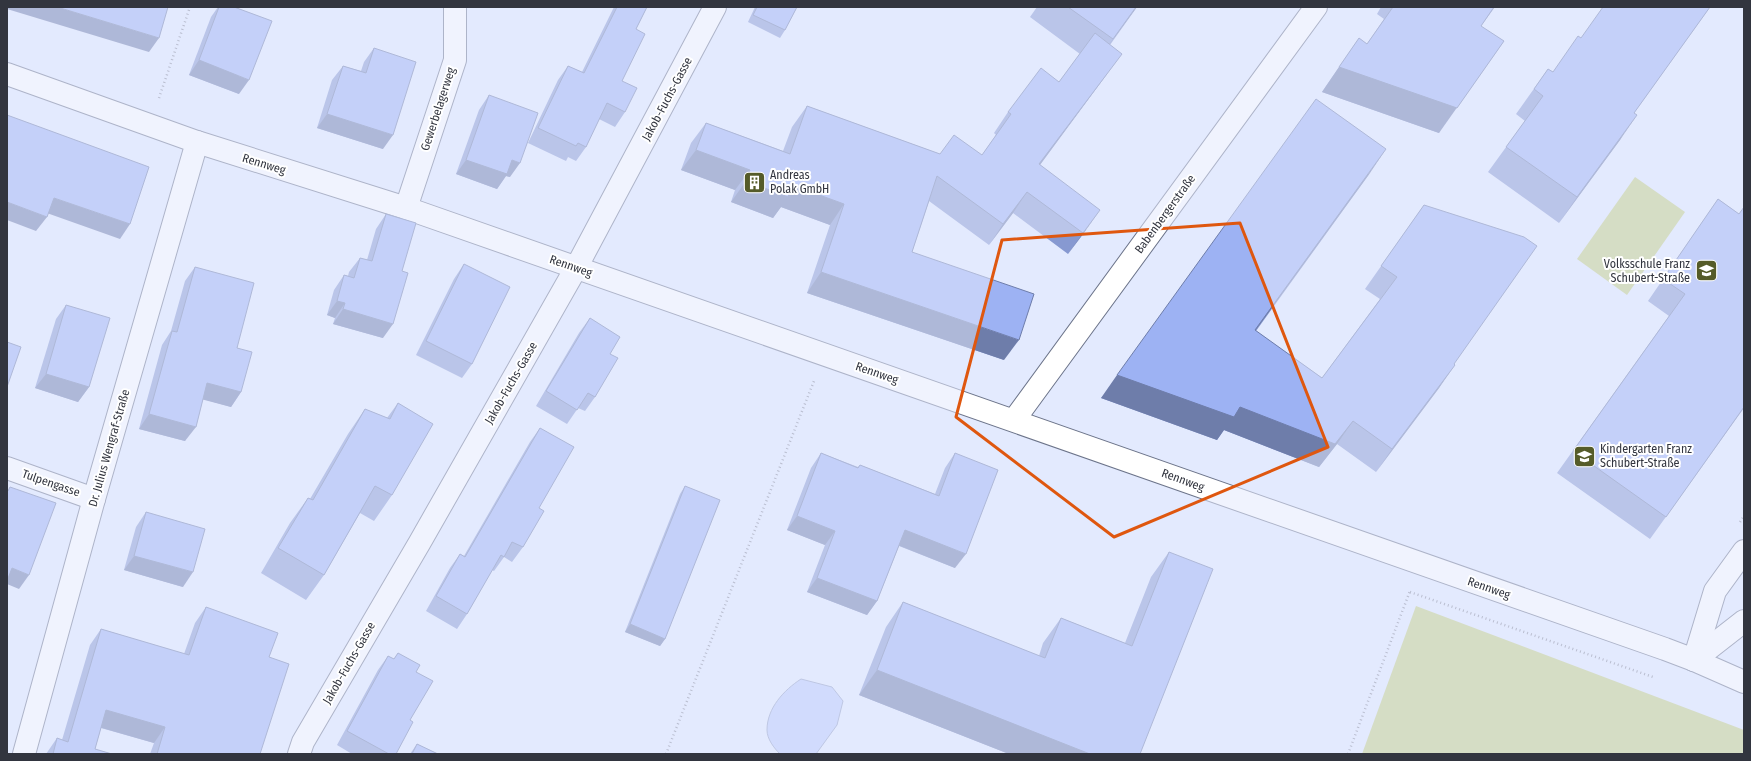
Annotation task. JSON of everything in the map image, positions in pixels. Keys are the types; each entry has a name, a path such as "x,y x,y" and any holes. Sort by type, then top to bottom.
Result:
{"street":[{"name":"Gewerbelagerweg","path":"406,208 454,60 455,7"},
{"name":"Jakob-Fuchs-Gasse","path":"299,754 303,742 420,542 576,268 715,7"},
{"name":"Babenbergerstraße","path":"1014,420 1316,7"},
{"name":"Rennweg","path":"7,74 197,142 406,208 1014,420 1420,565 1694,660 1744,682"},
{"name":"Dr. Julius Wengraf-Straße","path":"24,754 94,498 197,142"},
{"name":"Tulpengasse","path":"7,468 94,498"},
{"path":"1694,660 1715,591 1744,551"},
{"path":"1694,660 1744,621"}],"path":[{"path":"150,125 190,7"},
{"path":"666,754 824,354"},
{"path":"1348,754 1420,565"}],"highlighted area":[{"path":"1240,223 1328,447 1114,537 956,417 1002,240"}],"green space":[{"path":"1635,177 1685,212 1627,295 1577,259"},
{"path":"1416,606 1744,730 1744,754 1362,754"}],"water":[{"path":"801,679 832,687 843,701 837,725 816,754 780,754 768,737 767,730 770,714 773,707 783,694"}],"building":[{"path":"57,7 168,7 159,38"},
{"path":"219,7 234,7 272,21 249,80 199,60"},
{"path":"617,7 647,7 636,29 645,34 622,81 637,88 625,112 607,103 586,147 578,143 576,146 538,128 568,66 584,73"},
{"path":"757,7 797,7 785,30 753,15"},
{"path":"1068,7 1136,7 1113,39"},
{"path":"1393,7 1494,7 1481,26 1504,41 1457,108 1339,67 1359,38 1367,44"},
{"path":"1603,7 1710,7 1634,113 1637,115 1577,197 1506,147 1543,96 1534,89 1548,69 1553,72 1578,36 1581,38"},
{"path":"1095,33 1122,54 1039,164 1100,210 1083,233 1027,192 1003,224 937,176 912,252 1034,294 1019,340 821,272 844,204 792,185 788,197 746,181 750,170 696,150 706,123 790,154 807,106 940,154 954,135 982,155 1011,114 1008,112 1041,68 1059,82"},
{"path":"374,48 416,62 393,135 327,114 343,66 366,73"},
{"path":"489,95 538,113 520,163 512,160 507,174 466,160"},
{"path":"1316,99 1386,149 1255,330 1322,378 1397,277 1381,266 1424,205 1524,237 1537,246 1454,364 1455,365 1392,449 1353,421 1335,444 1240,407 1234,417 1117,375"},
{"path":"7,115 149,167 130,224 54,198 47,217 7,202"},
{"path":"1718,199 1739,214 1744,207 1744,407 1666,517 1573,451 1685,294 1663,279"},
{"path":"386,214 416,223 402,271 408,273 393,324 343,309 345,303 337,301 344,275 354,278 360,258 372,261"},
{"path":"464,264 510,287 472,364 426,341"},
{"path":"195,267 254,283 237,348 252,352 241,392 207,383 196,427 149,414 172,331 177,332"},
{"path":"66,305 110,318 89,387 46,374"},
{"path":"590,318 620,337 610,354 618,358 595,397 588,393 577,410 546,391"},
{"path":"7,342 21,347 7,387"},
{"path":"398,403 433,424 392,495 375,486 324,575 278,548 308,498 313,500 365,409 390,419"},
{"path":"540,428 574,447 539,508 544,511 523,547 512,542 504,557 501,555 467,614 436,596 460,554 465,557"},
{"path":"821,453 858,468 860,465 939,496 955,453 998,470 966,554 905,530 877,601 817,578 835,531 797,516"},
{"path":"685,486 720,500 665,639 630,624"},
{"path":"10,487 56,503 29,575 12,568 7,581 7,491"},
{"path":"146,512 205,529 193,572 134,556"},
{"path":"1169,552 1213,569 1140,754 1090,754 877,670 903,602 1045,658 1061,618 1132,646"},
{"path":"206,607 278,633 269,657 289,664 260,754 157,754 165,727 106,710 95,749 112,754 53,754 57,738 68,742 101,629 189,655"},
{"path":"398,653 420,665 416,672 433,681 410,720 413,722 396,754 389,754 347,731 388,656 394,659"},
{"path":"417,744 438,754 412,754"}],"place":[{"name":"Andreas Polak GmbH","path":"755,182"},
{"name":"Volksschule Franz Schubert-Straße","path":"1706,271"},
{"name":"Kindergarten Franz Schubert-Straße","path":"1584,456"}]}
